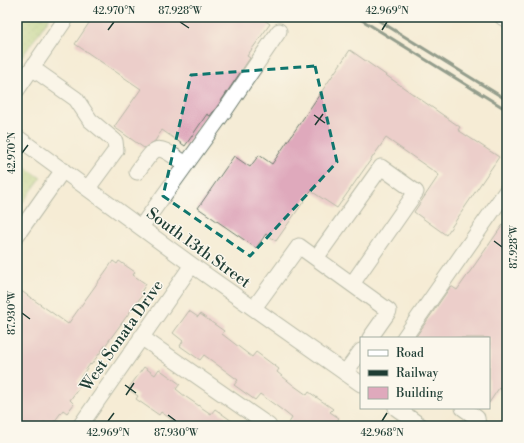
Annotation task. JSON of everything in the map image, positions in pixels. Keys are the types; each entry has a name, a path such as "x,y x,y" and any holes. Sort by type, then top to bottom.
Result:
{"street":[{"path":"17,90 67,17"},
{"path":"502,17 507,20"},
{"path":"141,227 279,31"},
{"path":"32,68 76,99 90,120 115,141 116,150 88,188"},
{"name":"South 13th Street","path":"17,137 192,265 360,383"},
{"path":"136,172 153,150 158,148 164,150 186,164"},
{"path":"316,258 380,167 416,192 352,284"},
{"path":"17,234 63,170"},
{"path":"405,337 507,190"},
{"path":"254,308 299,246 389,311 371,337"},
{"name":"West Sonata Drive","path":"80,426 192,265"},
{"path":"141,337 269,426"},
{"path":"345,373 360,352"},
{"path":"397,409 421,426"},
{"path":"464,409 477,418 478,426"}],"highlighted area":[{"path":"315,66 337,162 250,256 163,196 191,75"}],"green space":[{"path":"17,17 50,17 17,64"},
{"path":"17,161 41,178 17,211"}],"building":[{"path":"93,17 260,17 270,24 247,56 250,58 219,104 210,116 207,114 185,146 162,130 155,141 144,148 114,127 141,89 75,44"},
{"path":"350,50 460,127 458,130 499,157 446,235 414,212 439,175 386,138 337,208 311,191 276,241 266,234 256,248 198,208 234,156 250,167 259,155 272,164"},
{"path":"507,219 507,394 499,388 490,402 490,337 416,337 451,286 457,290"},
{"path":"113,261 117,264 119,261 135,272 133,275 146,284 141,292 143,294 77,382 81,385 70,400 74,404 67,413 63,410 51,426 44,422 41,426 17,426 17,288 68,324"},
{"path":"189,311 198,317 200,314 224,331 222,334 252,357 256,352 279,369 277,372 293,385 307,395 309,392 333,409 330,412 339,418 334,426 287,426 292,418 282,410 260,394 255,400 234,385 238,380 204,355 200,360 180,346 183,341 173,333"},
{"path":"144,367 155,375 159,369 180,384 176,389 186,397 211,414 215,409 239,426 181,426 161,412 159,415 136,399 138,396 128,389"}],"railway":[{"path":"357,17 507,110"},
{"path":"373,17 507,100"}]}
